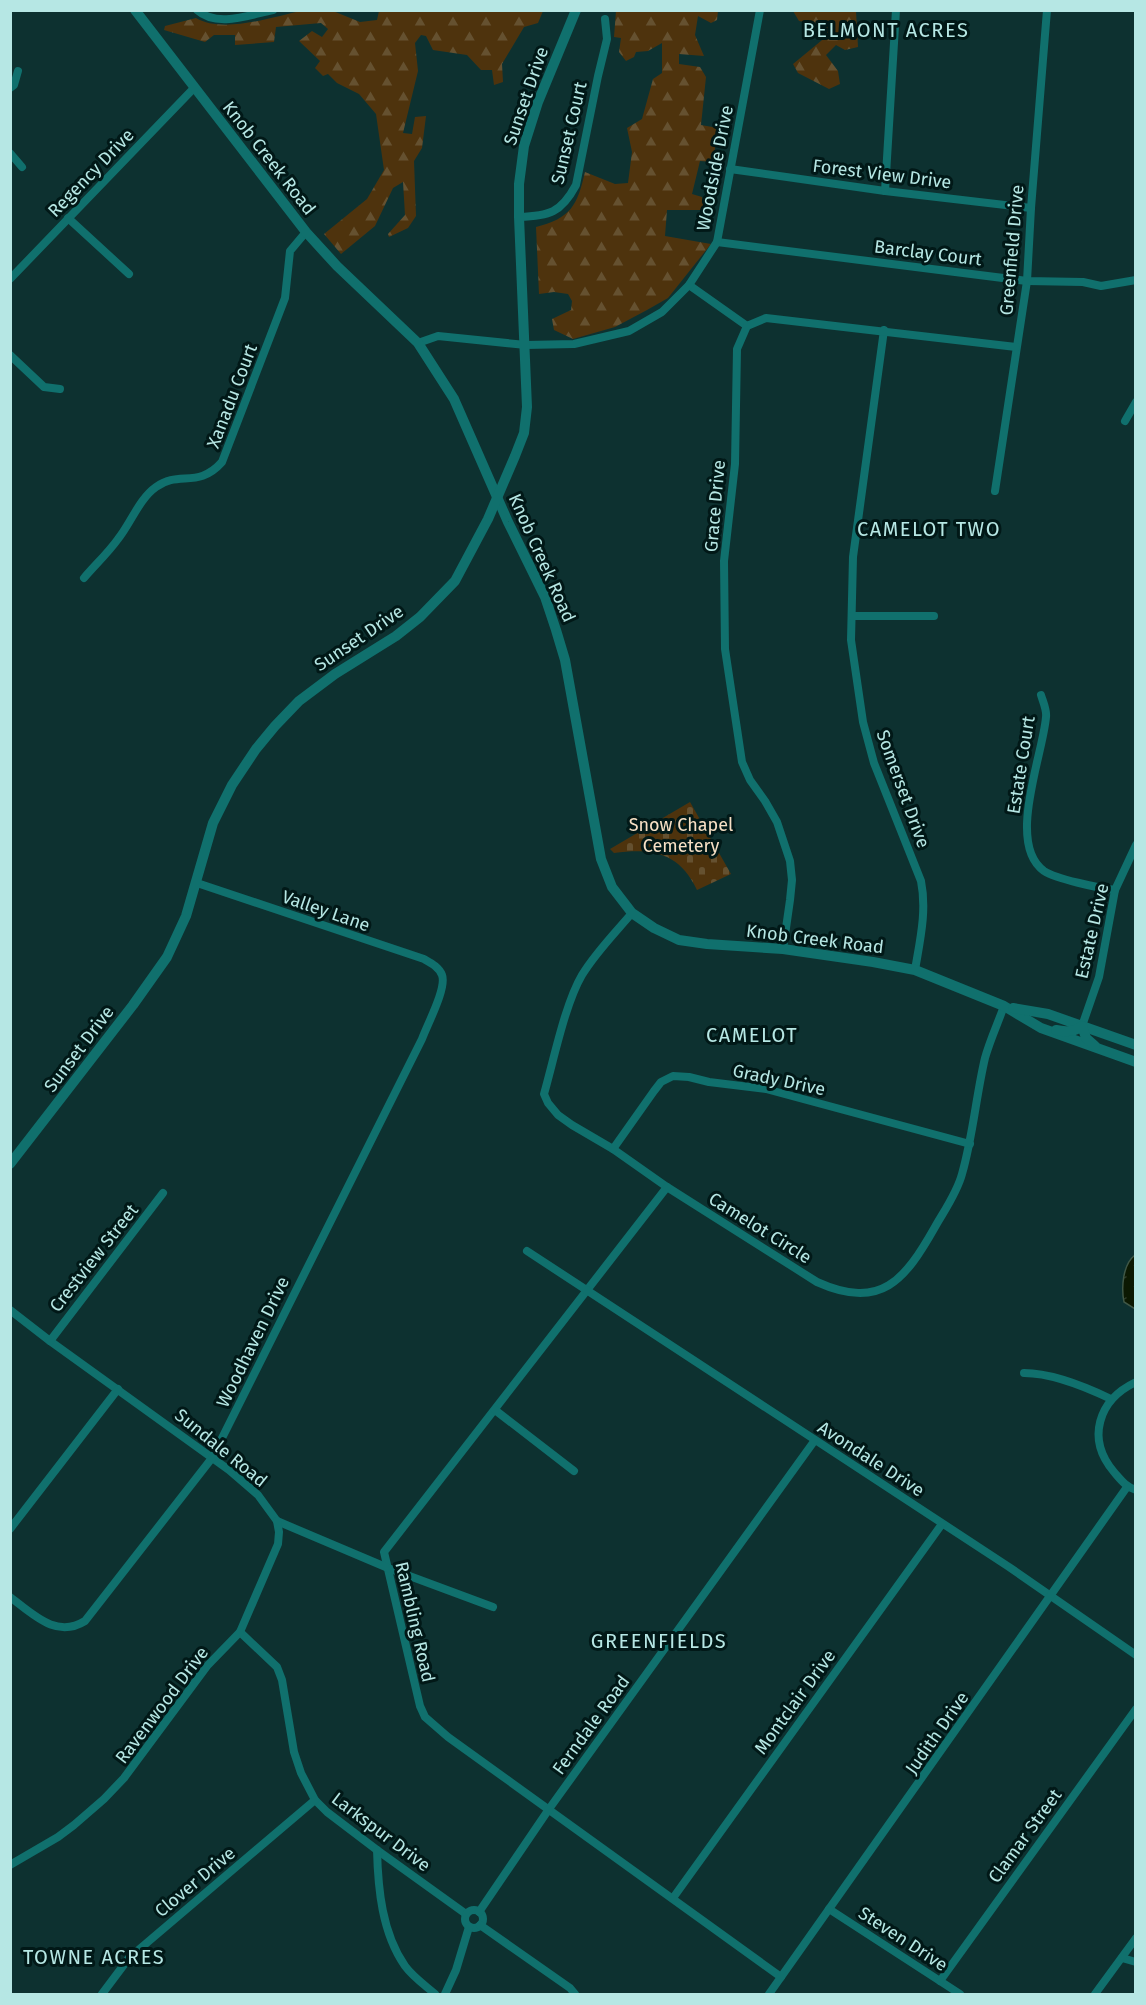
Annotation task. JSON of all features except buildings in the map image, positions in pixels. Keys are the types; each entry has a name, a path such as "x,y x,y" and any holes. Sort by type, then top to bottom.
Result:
{"main road":[{"name":"Knob Creek Road","path":"135,10 306,232 337,266 418,343 454,399 497,499 545,597 565,660 601,859 612,887 632,913 654,928 679,940 783,949 915,970 1004,1006 1041,1028 1136,1062"},
{"name":"Sunset Drive","path":"10,1164 167,957 186,916 213,823 232,784 256,749 299,701 335,674 396,636 420,617 447,590 465,564 497,499 524,433 527,407 519,218 519,184 524,146 538,102 576,10"},
{"name":"Knob Creek Road","path":"1004,1006 1048,1014 1136,1045"},
{"path":"1041,1028 1062,1032 1082,1026 1086,1038 1099,1050"}],"street":[{"path":"197,10 205,17 226,20 273,10"},
{"name":"Woodside Drive","path":"418,343 438,336 525,345 574,344 629,331 662,312 689,285 717,242 760,10"},
{"path":"885,191 896,10"},
{"name":"Greenfield Drive","path":"994,491 1027,281 1047,10"},
{"name":"Sunset Court","path":"519,218 550,214 569,198 576,185 607,39 605,19"},
{"path":"10,88 14,85 18,71"},
{"name":"Regency Drive","path":"10,279 194,88"},
{"path":"10,153 22,167"},
{"name":"Forest View Drive","path":"730,169 885,191 1031,208"},
{"path":"68,218 129,274"},
{"name":"Xanadu Court","path":"84,578 118,539 152,489 172,479 208,475 222,462 281,310 287,288 290,251 306,232"},
{"name":"Barclay Court","path":"717,242 1027,281 1083,282 1101,286 1136,280"},
{"path":"689,285 747,326 766,318 778,318 1016,347"},
{"name":"Grace Drive","path":"747,326 737,349 735,464 724,561 725,639 742,762 750,780 777,822 790,861 792,880 783,949"},
{"name":"Somerset Drive","path":"884,330 853,557 851,640 863,722 874,763 921,881 924,914 915,970"},
{"path":"10,355 44,387 60,389"},
{"path":"1125,421 1136,402"},
{"path":"852,616 934,616"},
{"name":"Estate Court","path":"1041,695 1047,714 1026,824 1030,851 1044,871 1094,887 1115,890"},
{"name":"Estate Drive","path":"1082,1026 1099,977 1115,890 1136,844"},
{"name":"Valley Lane","path":"197,883 424,959 442,974"},
{"name":"Camelot Circle","path":"632,913 581,977 568,1009 544,1094 548,1103 558,1115 668,1187 817,1282 833,1289 849,1293 876,1292 901,1278 923,1247 961,1177 970,1144 986,1057 1004,1006"},
{"name":"Woodhaven Drive","path":"10,1597 51,1626 69,1628 85,1621 212,1458 422,1039 440,991 442,974"},
{"name":"Grady Drive","path":"613,1149 661,1082 673,1076 689,1077 709,1083 766,1089 970,1144"},
{"name":"Rambling Road","path":"668,1187 384,1552 416,1693 425,1717 448,1737 781,1977"},
{"name":"Crestview Street","path":"50,1341 163,1193"},
{"name":"Avondale Drive","path":"527,1251 1009,1567 1136,1655"},
{"name":"Sundale Road","path":"10,1310 229,1470 252,1489 277,1521"},
{"path":"1024,1373 1061,1380 1111,1399"},
{"path":"1131,1489 1104,1459 1099,1440 1101,1420 1106,1406 1125,1387 1136,1382"},
{"path":"10,1529 118,1389"},
{"path":"495,1410 574,1471"},
{"name":"Ferndale Road","path":"479,1912 549,1809 815,1440"},
{"name":"Judith Drive","path":"769,1995 1131,1489"},
{"path":"277,1521 388,1568 493,1607"},
{"name":"Ravenwood Drive","path":"10,1865 58,1837 91,1812 115,1789 207,1666 240,1632 278,1544 277,1521"},
{"name":"Montclair Drive","path":"673,1898 942,1524"},
{"name":"Larkspur Drive","path":"240,1632 277,1667 282,1680 294,1752 301,1773 315,1800 327,1812 377,1850 466,1914"},
{"name":"Clamar Street","path":"940,1981 1136,1709"},
{"name":"Clover Drive","path":"102,1995 129,1958 315,1800"},
{"path":"377,1850 378,1878 384,1919 392,1940 406,1967 435,1995"},
{"name":"Steven Drive","path":"829,1909 960,1995"},
{"path":"445,1995 456,1970 469,1927 466,1923 466,1914 471,1911 479,1912 482,1917 480,1925 475,1928 469,1927"},
{"path":"480,1925 570,1988 575,1995"},
{"path":"1095,1995 1136,1938"},
{"path":"1122,1958 1136,1962"}],"green space":[{"path":"301,11 333,11 360,22 377,20 379,11 543,11 538,23 524,27 502,64 503,82 494,85 492,70 481,70 467,55 433,50 426,36 421,35 415,43 418,71 403,133 412,134 415,117 426,116 422,148 414,161 416,216 408,228 389,237 388,234 405,215 403,182 393,188 375,226 341,254 324,234 367,199 384,170 376,114 359,94 337,83 328,74 323,76 315,68 320,61 299,41 312,31 322,37 328,29 321,23 276,27 274,42 235,45 235,35 214,35 205,42 164,30 165,26 196,18 207,23 248,23"},
{"path":"616,11 718,11 717,20 711,23 698,16 695,35 704,56 679,54 679,64 700,67 706,77 701,125 718,128 713,162 700,161 692,194 702,197 705,210 667,210 665,236 711,244 668,298 615,327 573,339 554,330 552,319 571,310 572,301 568,294 554,292 539,294 536,227 565,215 571,209 579,194 585,172 615,184 628,183 632,152 627,128 642,119 653,79 662,73 662,43 648,51 636,52 634,57 626,61 619,52 621,38 614,37"},
{"path":"793,11 856,11 858,47 845,50 836,45 826,55 838,71 840,84 829,89 798,73 793,64 827,36 823,25 799,21"},
{"name":"Snow Chapel Cemetery","path":"690,802 731,874 697,890 682,867 663,855 640,851 614,853 610,849"}],"water":[{"path":"1135,1255 1135,1309 1124,1302 1123,1290 1125,1270"}],"district":[{"name":"BELMONT ACRES","path":"886,30"},
{"name":"CAMELOT TWO","path":"929,529"},
{"name":"CAMELOT","path":"752,1035"},
{"name":"GREENFIELDS","path":"659,1641"},
{"name":"TOWNE ACRES","path":"94,1957"}]}
